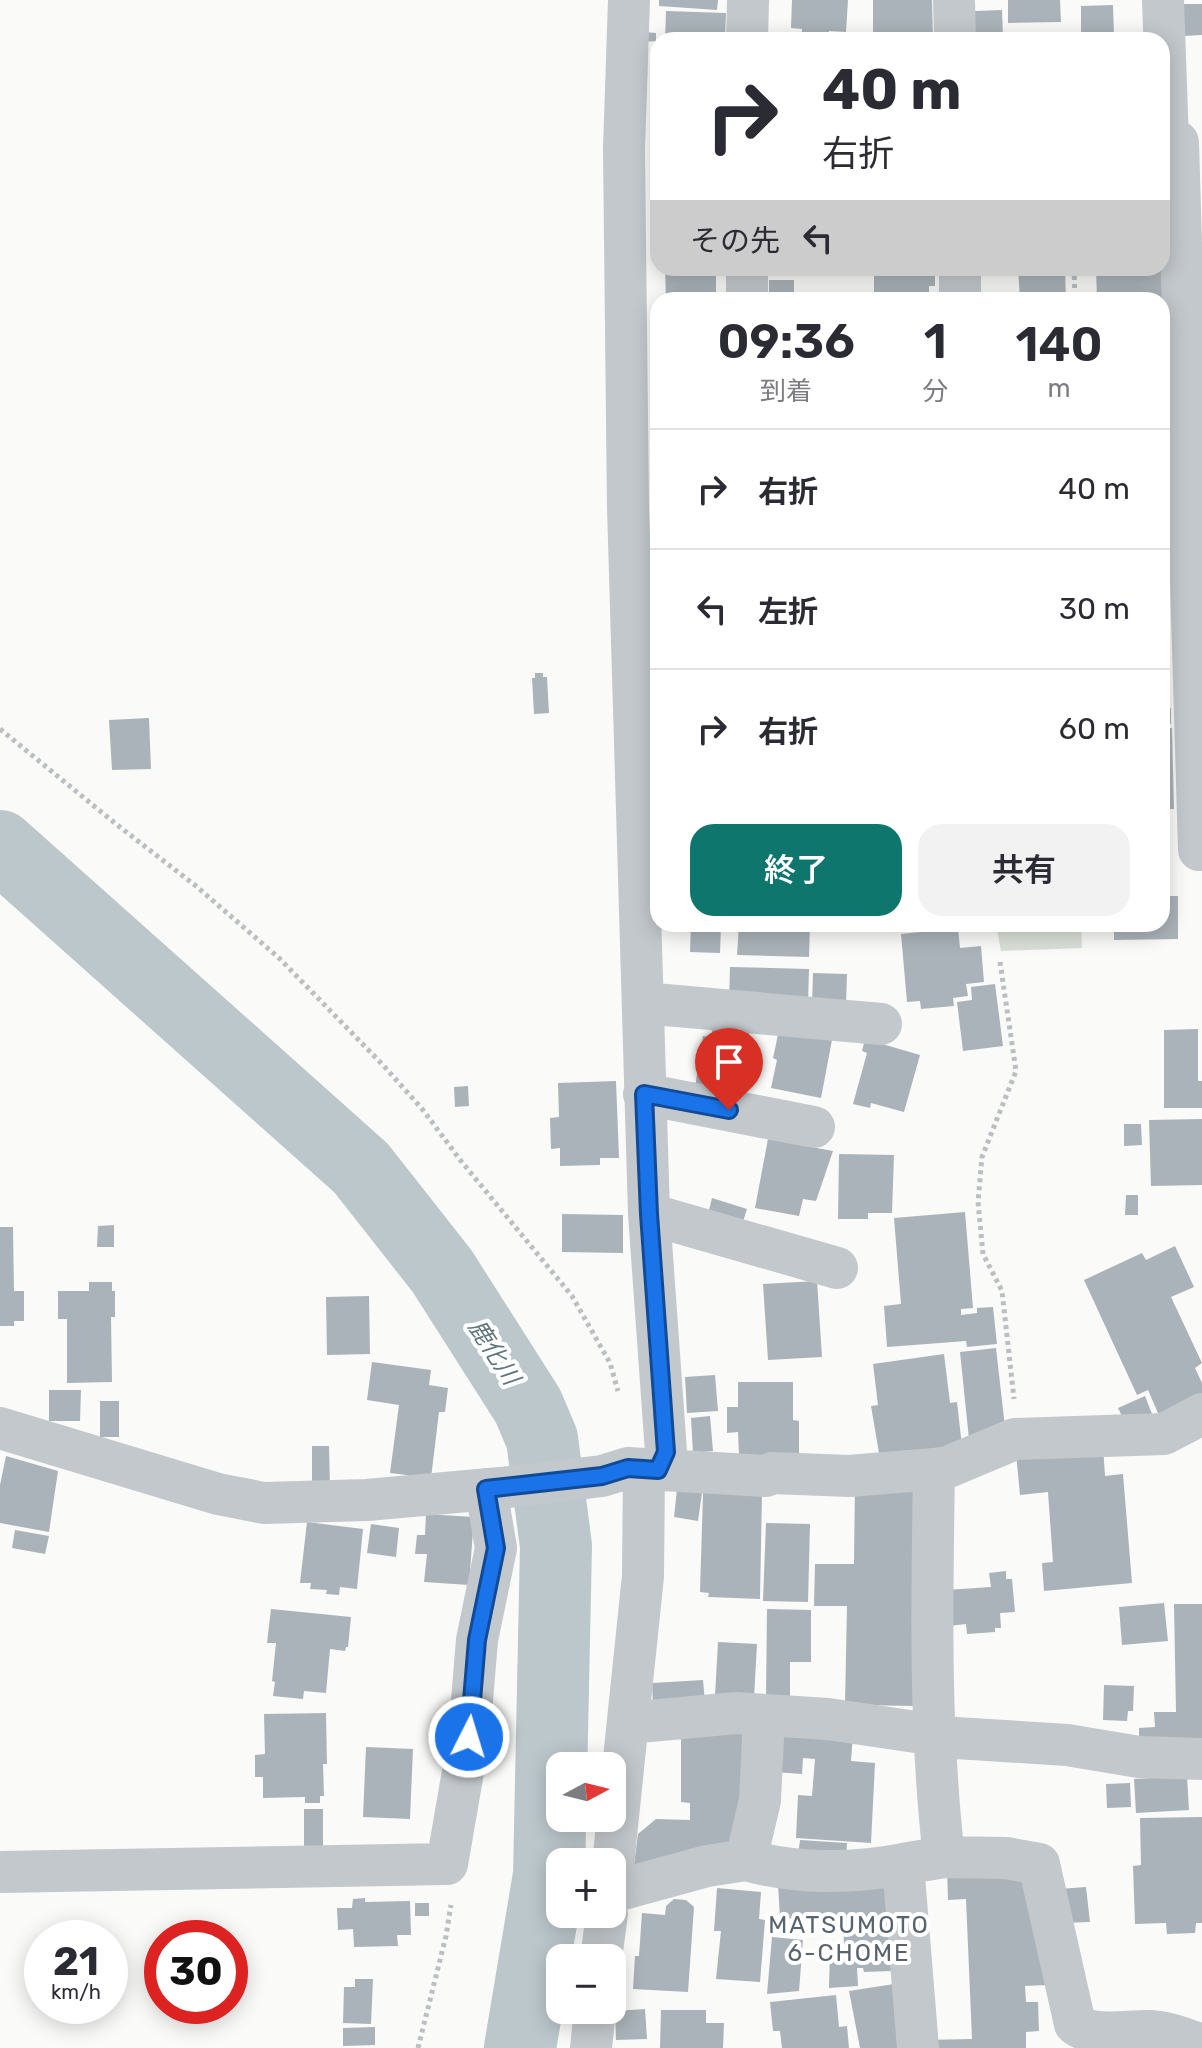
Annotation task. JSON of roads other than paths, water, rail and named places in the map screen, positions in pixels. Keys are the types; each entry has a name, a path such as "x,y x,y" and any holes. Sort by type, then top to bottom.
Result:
{"street":[{"path":"629,0 641,149 648,898 643,1003 644,1094 666,1452 643,1469"},
{"path":"747,32 748,0"},
{"path":"954,0 955,32"},
{"path":"1163,0 1166,32"},
{"path":"1170,66 1178,142 1199,850 1202,850"},
{"path":"643,1003 881,1024"},
{"path":"644,1094 814,1127"},
{"path":"649,1214 837,1268"},
{"path":"0,1428 218,1494 264,1503 351,1501 493,1489 643,1469 766,1476 772,1473 849,1476 934,1469 948,1467 1019,1439 1164,1434 1202,1414"},
{"path":"615,1848 643,1576 643,1469"},
{"path":"934,1469 932,1652 937,1793 944,1857"},
{"path":"0,1872 447,1864 469,1737 477,1640 496,1548 493,1489"},
{"path":"628,1723 736,1713 828,1719 956,1738 1067,1745 1139,1757 1202,1759"},
{"path":"746,1860 760,1800 764,1716"},
{"path":"626,1888 707,1866 746,1860 772,1867 869,1871 944,1857 1006,1858 1039,1864 1075,2024 1080,2028 1117,2032 1155,2031 1202,2045"},
{"path":"903,1864 918,2048"},
{"path":"591,2048 594,2024"}],"waterway":[{"name":"鹿化川","path":"0,846 361,1168 442,1271 528,1406 542,1439 556,1546 549,1875 520,2048"}],"district":[{"name":"MATSUMOTO 6-CHOME","path":"849,1939"}]}
